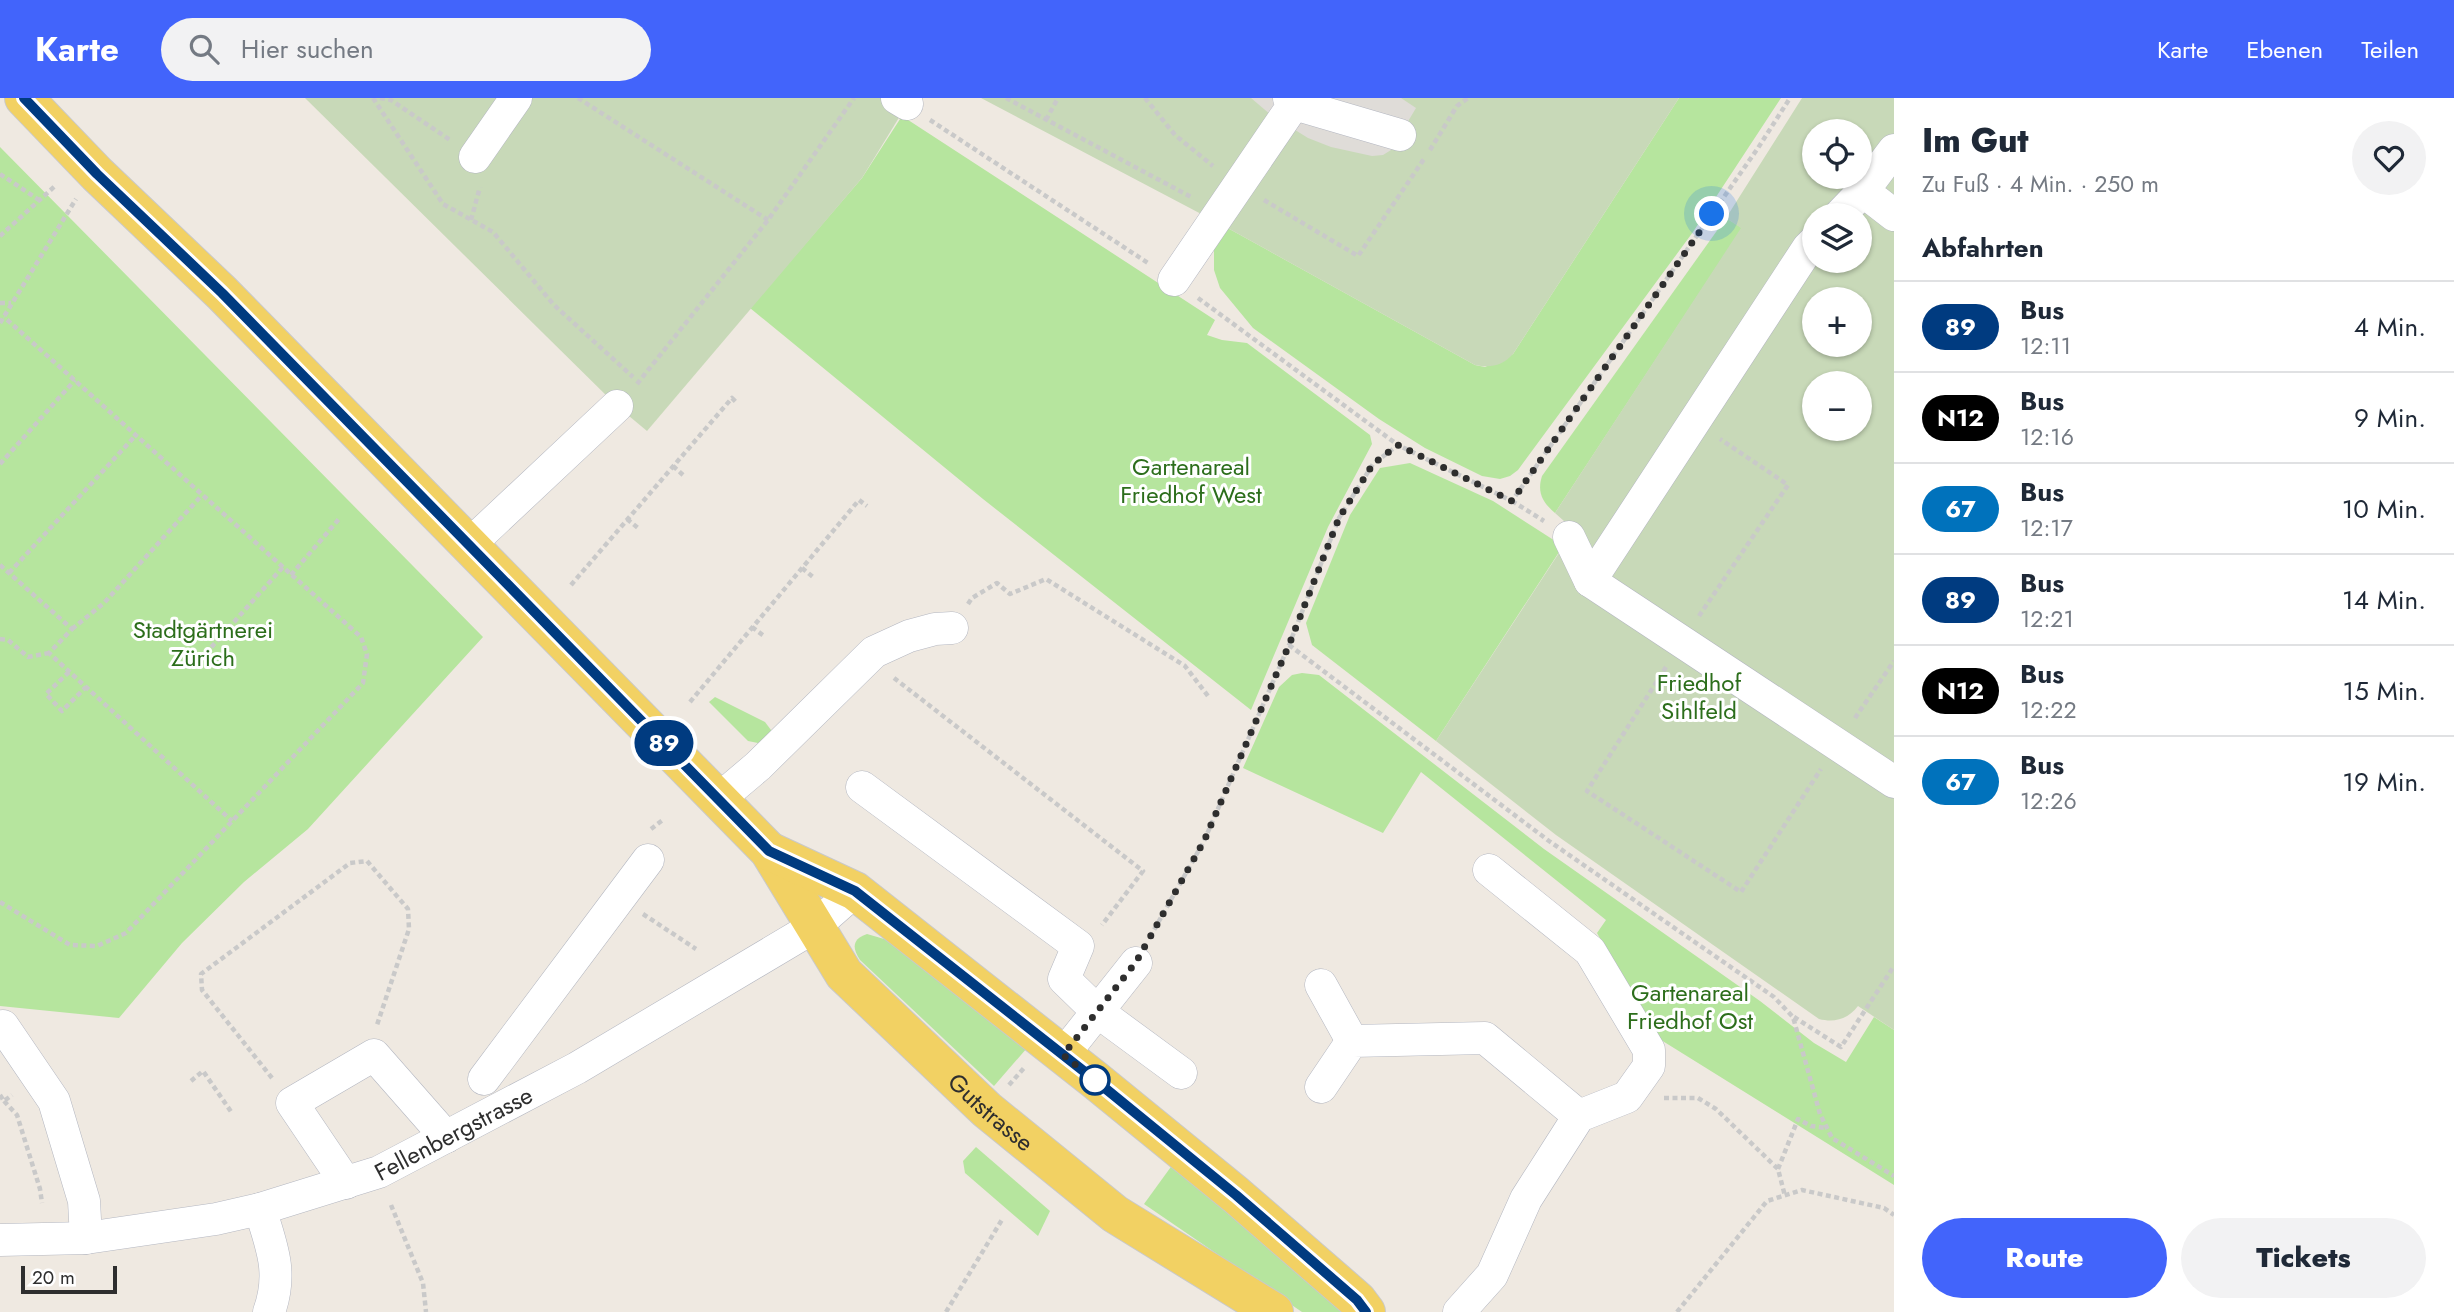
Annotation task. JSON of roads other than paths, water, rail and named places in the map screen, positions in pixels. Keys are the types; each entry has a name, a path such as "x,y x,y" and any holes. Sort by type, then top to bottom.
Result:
{"main road":[{"name":"Gutstrasse","path":"24,98 97,174 222,293 769,851 844,974 987,1110 1115,1214 1274,1312"},
{"name":"Gutstrasse","path":"769,851 855,891 1045,1059 1236,1195 1357,1300 1366,1312"}],"street":[{"path":"475,157 516,98"},
{"path":"1174,280 1292,101 1409,140"},
{"path":"1852,203 1894,150"},
{"path":"1863,191 1894,215"},
{"path":"1590,581 1802,257"},
{"path":"470,544 617,406"},
{"path":"1569,537 1590,581 1894,782"},
{"path":"719,799 758,766 874,652 909,636 935,629 952,628"},
{"path":"862,787 1078,946 1063,979 1098,1012 1181,1073"},
{"path":"484,1079 648,860"},
{"path":"1459,1312 1492,1275 1525,1199 1579,1116 1627,1097 1649,1066 1649,1050 1590,951 1489,870"},
{"name":"Fellenbergstrasse","path":"0,1240 86,1238 216,1219 260,1209 379,1172 577,1068 814,927 855,891"},
{"path":"1045,1059 1098,1012 1136,962"},
{"path":"1321,985 1352,1041"},
{"path":"3,1026 54,1101 83,1201 86,1238"},
{"path":"1352,1041 1485,1038 1579,1116"},
{"path":"1321,1087 1352,1041"},
{"path":"346,1183 292,1103 374,1055 446,1137"},
{"path":"260,1209 277,1265 275,1295 268,1312"}],"park label":[{"name":"Gartenareal Friedhof West","path":"1191,480"},
{"name":"Stadtgärtnerei Zürich","path":"203,643"},
{"name":"Friedhof Sihlfeld","path":"1699,696"},
{"name":"Gartenareal Friedhof Ost","path":"1690,1006"}]}
